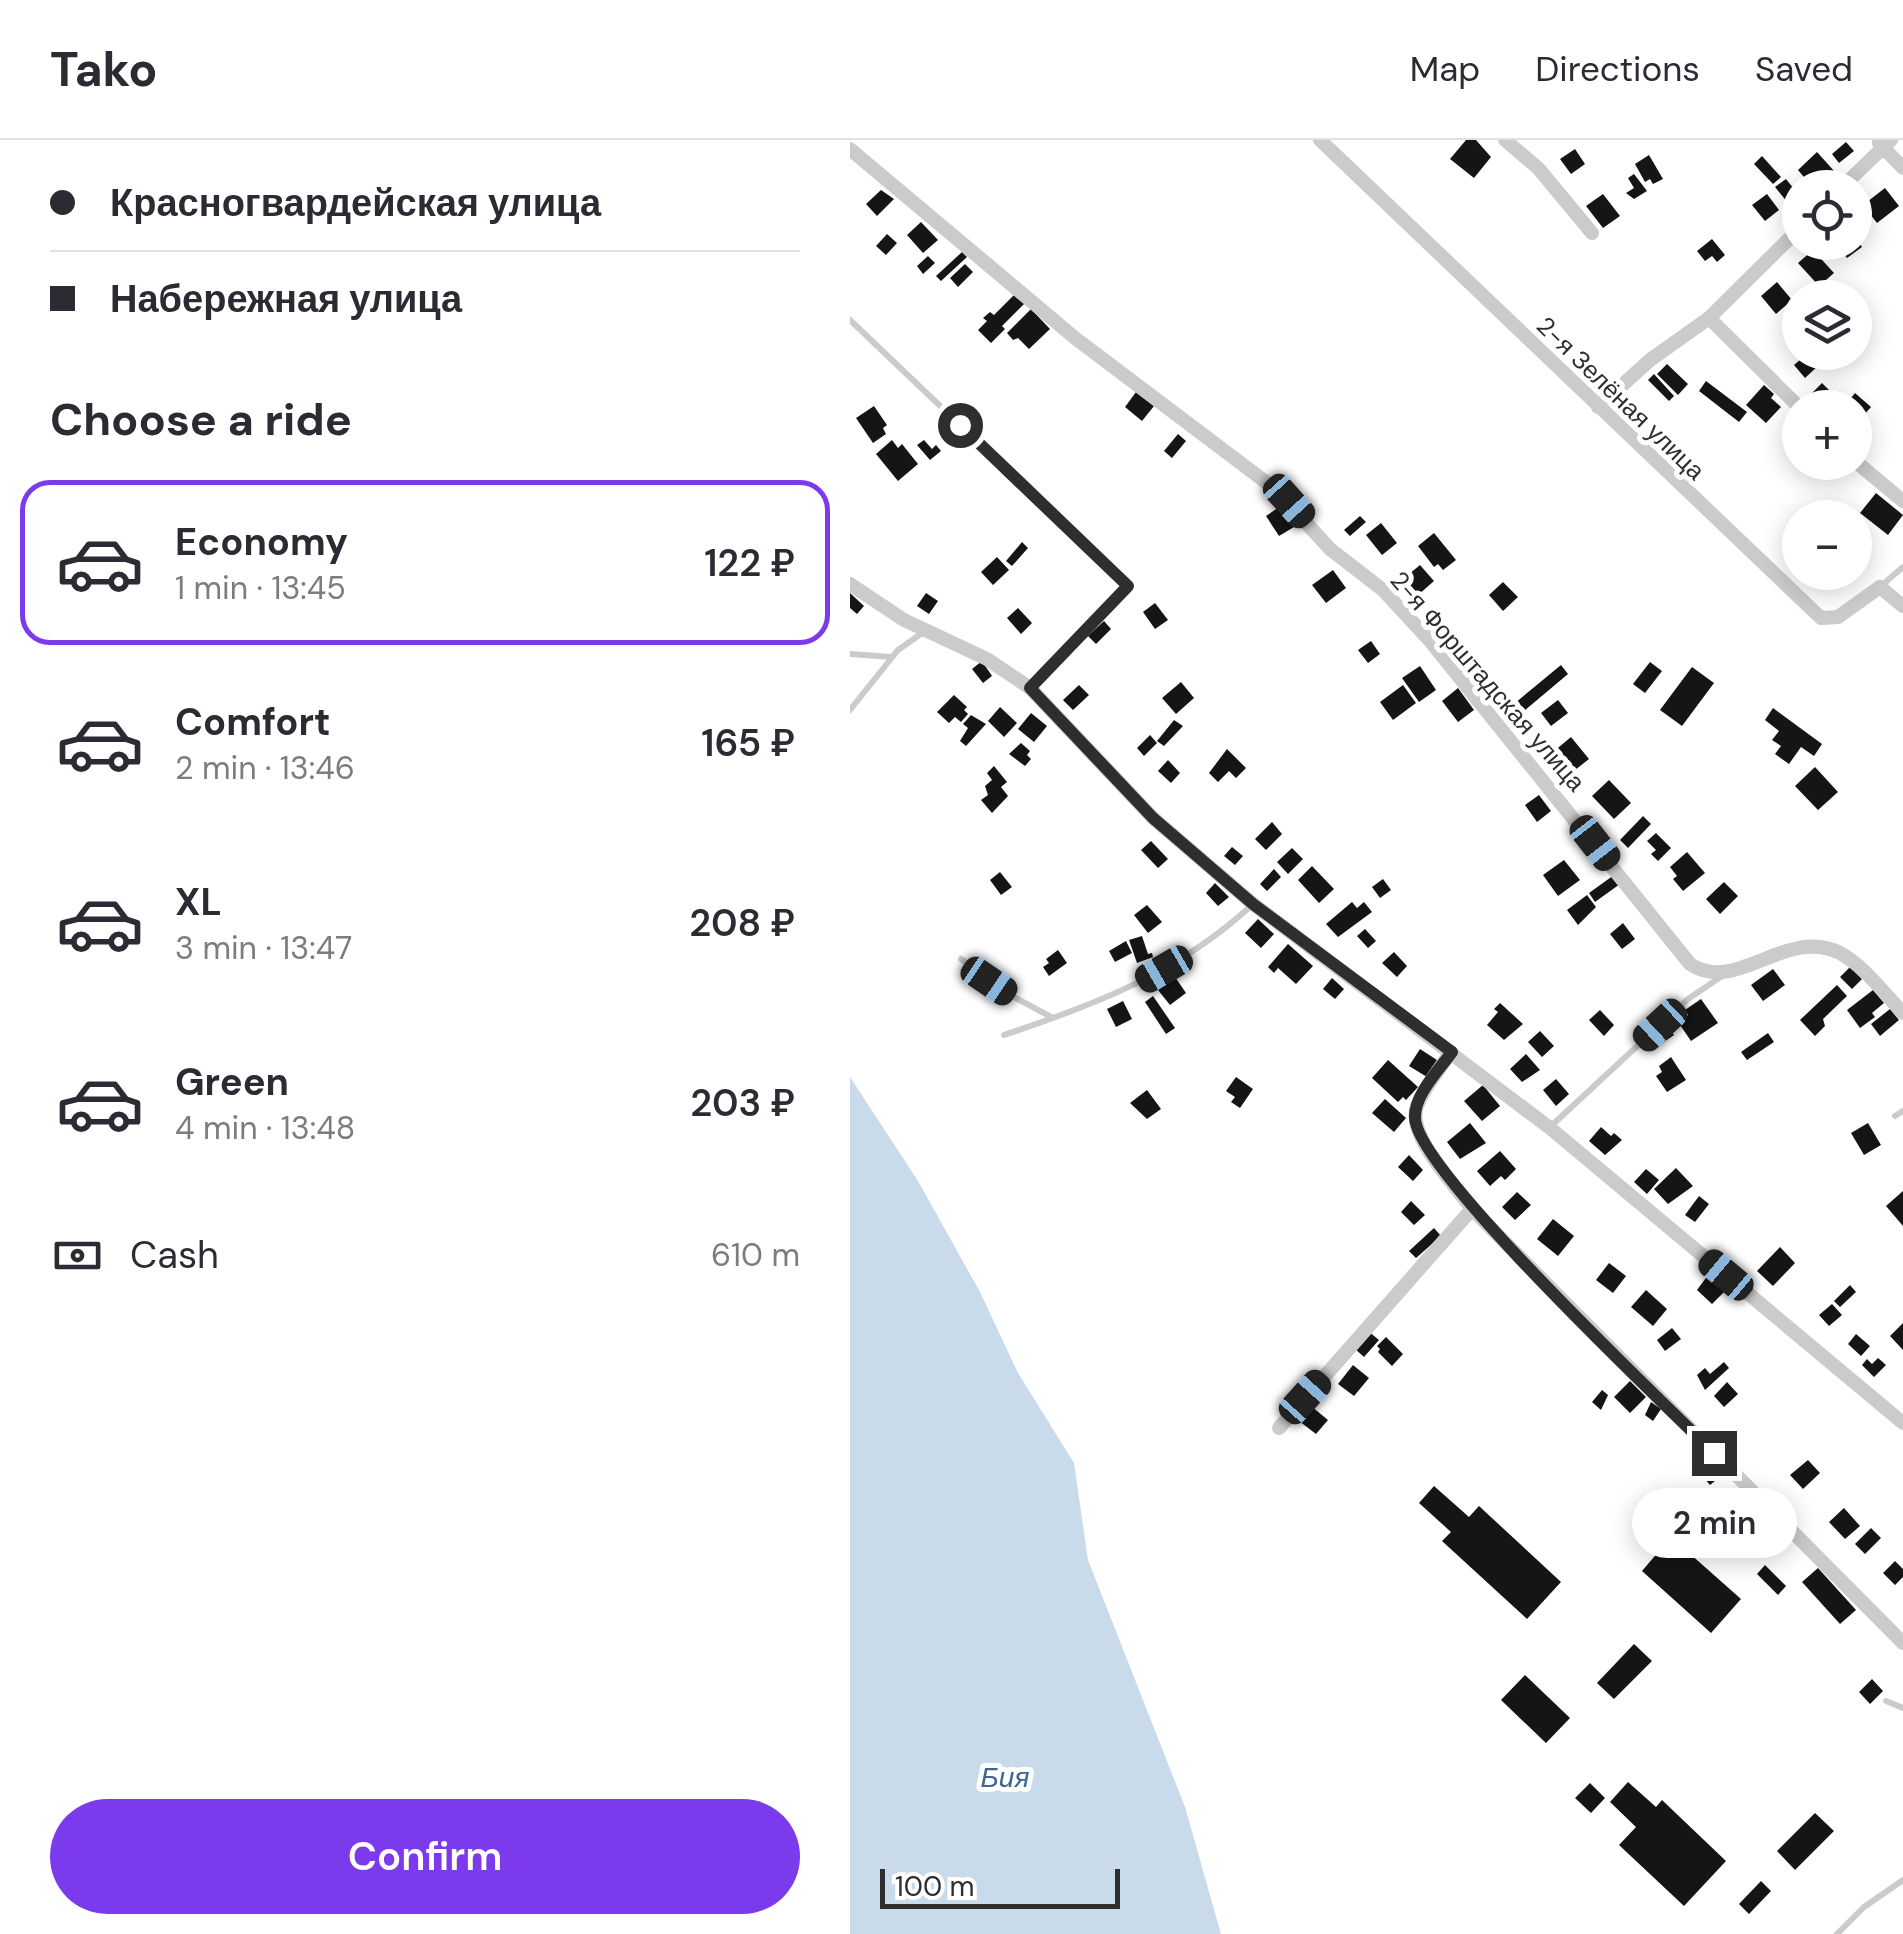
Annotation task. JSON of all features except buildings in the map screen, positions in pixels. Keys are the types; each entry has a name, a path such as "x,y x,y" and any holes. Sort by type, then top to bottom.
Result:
{"street":[{"name":"2-я Зелёная улица","path":"1320,140 1821,618 1838,617 1880,587"},
{"path":"1505,140 1538,168 1592,233"},
{"path":"1857,170 1883,142 1903,168"},
{"name":"2-я Форштадская улица","path":"850,149 1075,338 1289,501 1330,549 1382,590 1431,642 1682,955 1697,968 1729,972"},
{"path":"1598,408 1650,360 1709,318 1782,246"},
{"path":"1709,318 1782,390"},
{"path":"1872,475 1903,501"},
{"path":"850,584 904,620 987,659 1030,688 1153,818 1253,904 1550,1128 1903,1422"},
{"path":"1880,587 1903,606"},
{"path":"1729,972 1798,946 1830,949 1855,964 1903,1012"},
{"path":"1452,1052 1418,1102 1414,1120 1423,1142 1472,1209 1903,1643"},
{"path":"1278,1428 1472,1209"}],"lane":[{"path":"850,320 1128,585 1127,591 1030,688"},
{"path":"1880,587 1903,566"},
{"path":"850,710 892,657 926,630"},
{"path":"850,654 892,657"},
{"path":"1004,1035 1098,1004 1137,985 1192,953 1253,904"},
{"path":"961,959 1010,995 1054,1018"},
{"path":"1550,1128 1688,999 1729,972"},
{"path":"1895,1116 1903,1111"},
{"path":"1886,1702 1903,1708"},
{"path":"1837,1934 1864,1906 1903,1880"}],"water":[{"name":"Бия","path":"850,1077 918,1181 980,1292 1018,1373 1074,1463 1088,1560 1185,1807 1221,1934 850,1934"}],"route":[{"path":"960,425 1128,586 1030,688 1153,818 1253,904 1452,1052 1415,1110 1414,1120 1423,1142 1472,1209 1714,1453"}]}
